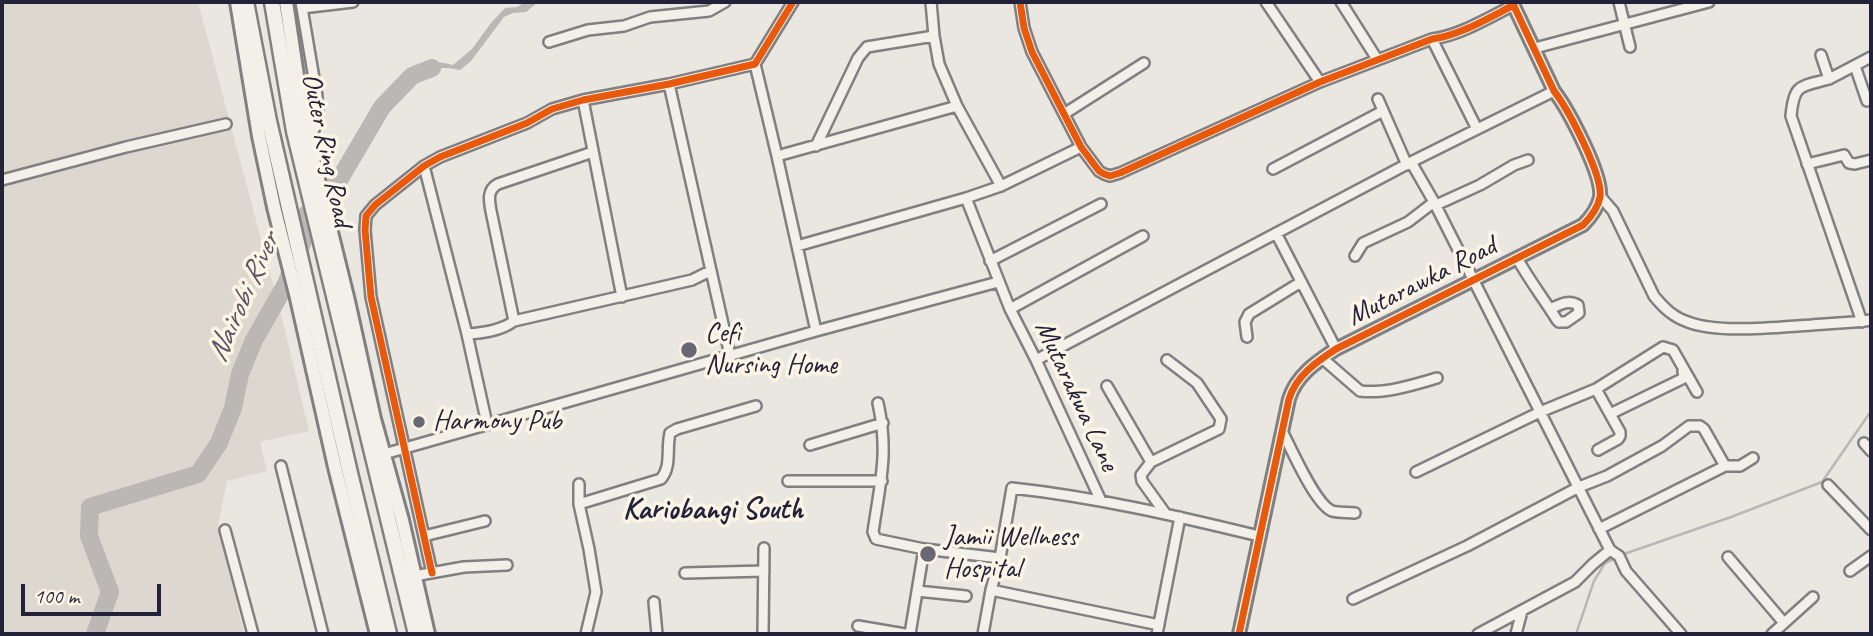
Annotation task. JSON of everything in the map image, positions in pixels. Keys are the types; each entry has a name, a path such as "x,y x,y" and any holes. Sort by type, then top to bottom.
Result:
{"main road":[{"name":"Outer Ring Road","path":"237,2 259,136 280,229 389,634"},
{"name":"Outer Ring Road","path":"246,2 269,121 304,269 335,436 377,634"},
{"name":"Outer Ring Road","path":"272,2 289,108 416,634"},
{"name":"Outer Ring Road","path":"286,2 309,139 414,576"},
{"path":"335,298 340,265"},
{"path":"393,537 414,576 428,634"}],"street":[{"path":"309,139 317,124 317,106 302,5 353,2"},
{"path":"548,41 588,30 624,26 650,17 709,11 725,2"},
{"path":"793,2 755,64 816,331"},
{"path":"931,2 939,64 957,106 1001,186"},
{"path":"1020,2 1027,41 1081,148 1100,171 1107,175 1115,175 1320,82 1477,23 1513,3 1554,91 1581,139 1598,180 1600,196 1613,211 1654,296 1662,307 1677,318 1719,329 1866,321 1791,116 1793,98 1802,87 1829,79 1871,57"},
{"path":"1266,2 1320,82"},
{"path":"1341,2 1377,59"},
{"path":"1619,2 1630,47"},
{"path":"1535,48 1709,2"},
{"path":"816,146 858,58 866,47 934,36"},
{"path":"1432,39 1477,129"},
{"path":"1821,55 1829,79"},
{"path":"1064,114 1144,63"},
{"path":"432,573 372,297 366,216 375,205 424,166 440,157 527,123 552,108 755,64"},
{"path":"1855,66 1867,101"},
{"path":"669,83 730,355"},
{"path":"1036,360 1276,233 1554,91"},
{"path":"1378,99 1409,164 1435,203 1610,551 1619,556 1626,570 1681,634"},
{"path":"583,100 622,297"},
{"path":"778,156 957,106"},
{"path":"1273,169 1383,111"},
{"path":"2,180 226,124"},
{"path":"797,246 1001,186 1081,148"},
{"path":"514,321 491,211 491,189 498,184 593,152"},
{"path":"1807,164 1844,155 1849,163 1871,160"},
{"path":"1356,256 1363,243 1408,222 1435,203 1480,186 1528,159"},
{"path":"424,166 487,424"},
{"name":"Mutarawka Road","path":"1239,634 1282,430 1291,392 1299,378 1336,349 1583,225 1594,211 1600,196"},
{"name":"Mutarakwa Lane","path":"965,198 1010,309 1101,501 1165,513 1259,536"},
{"path":"990,261 1101,204"},
{"path":"1276,233 1336,349"},
{"path":"1010,309 1143,236"},
{"path":"1517,258 1550,309"},
{"path":"467,334 491,331 509,326 514,321 692,280 710,271"},
{"path":"384,454 998,282"},
{"path":"1247,337 1245,322 1248,314 1301,282"},
{"path":"1416,472 1540,412 1596,389 1663,347 1672,350 1697,392"},
{"path":"1322,358 1360,391 1388,390 1437,378"},
{"path":"1165,513 1141,478 1151,463 1219,429 1221,425 1221,419 1202,388 1167,360"},
{"path":"1610,414 1684,378 1683,368"},
{"path":"1107,386 1151,463"},
{"path":"1596,389 1620,436 1598,450"},
{"path":"878,403 885,450 874,535 880,541 1000,558"},
{"path":"579,504 661,480 667,468 670,433 755,406"},
{"path":"810,445 883,423"},
{"path":"1353,599 1467,546 1579,487 1607,476 1662,446 1689,426 1700,426 1704,429 1725,466"},
{"path":"1282,430 1324,504 1335,512 1355,513"},
{"path":"1864,443 1871,451"},
{"path":"1599,530 1725,466 1740,466 1753,458"},
{"path":"281,467 323,634"},
{"path":"788,481 882,481"},
{"path":"579,484 579,504 596,593 586,634"},
{"path":"1828,485 1871,530"},
{"path":"983,634 1012,488 1101,501"},
{"path":"991,590 1158,629 1180,517"},
{"path":"424,536 485,521"},
{"path":"225,530 253,634"},
{"path":"764,548 764,634"},
{"path":"858,626 908,634 925,549"},
{"path":"1478,634 1575,582 1610,551"},
{"path":"1850,571 1871,556"},
{"path":"1728,557 1784,623"},
{"path":"414,576 464,567 507,565"},
{"path":"685,573 764,571"},
{"path":"918,591 965,596"},
{"path":"1772,634 1813,597"},
{"path":"654,602 657,634"},
{"path":"1516,634 1522,611"}],"shaded area":[{"path":"2,2 198,2 282,318 309,431 260,442 267,471 227,481 218,525 244,634 2,634"},
{"path":"526,2 538,2 526,12 504,17 471,61 460,70 441,68 425,78 412,76 431,63 453,65 472,49 505,8 517,7"}],"waterway":[{"name":"Nairobi River","path":"95,634 110,592 89,536 90,507 198,474 219,443 233,408 240,374 254,340 286,284 304,238 304,217 338,182 382,107 412,76 432,68"},
{"path":"1576,634 1594,581 1605,563 1822,482 1871,411"}],"cycle path":[{"path":"432,573 371,297 366,216 375,205 424,166 440,157 527,123 552,109 755,64 793,2"},
{"path":"1020,2 1024,28 1032,52 1081,147 1099,171 1110,176 1320,82 1432,39 1463,30 1514,5"},
{"path":"1239,634 1289,399 1296,383 1314,364 1336,349 1583,225 1597,205 1599,187 1590,159 1512,2"}],"place":[{"name":"Cefi Nursing Home","path":"689,350"},
{"name":"Harmony Pub","path":"419,422"},
{"name":"Jamii Wellness Hospital","path":"928,554"}],"district":[{"name":"Kariobangi South","path":"713,510"}]}
